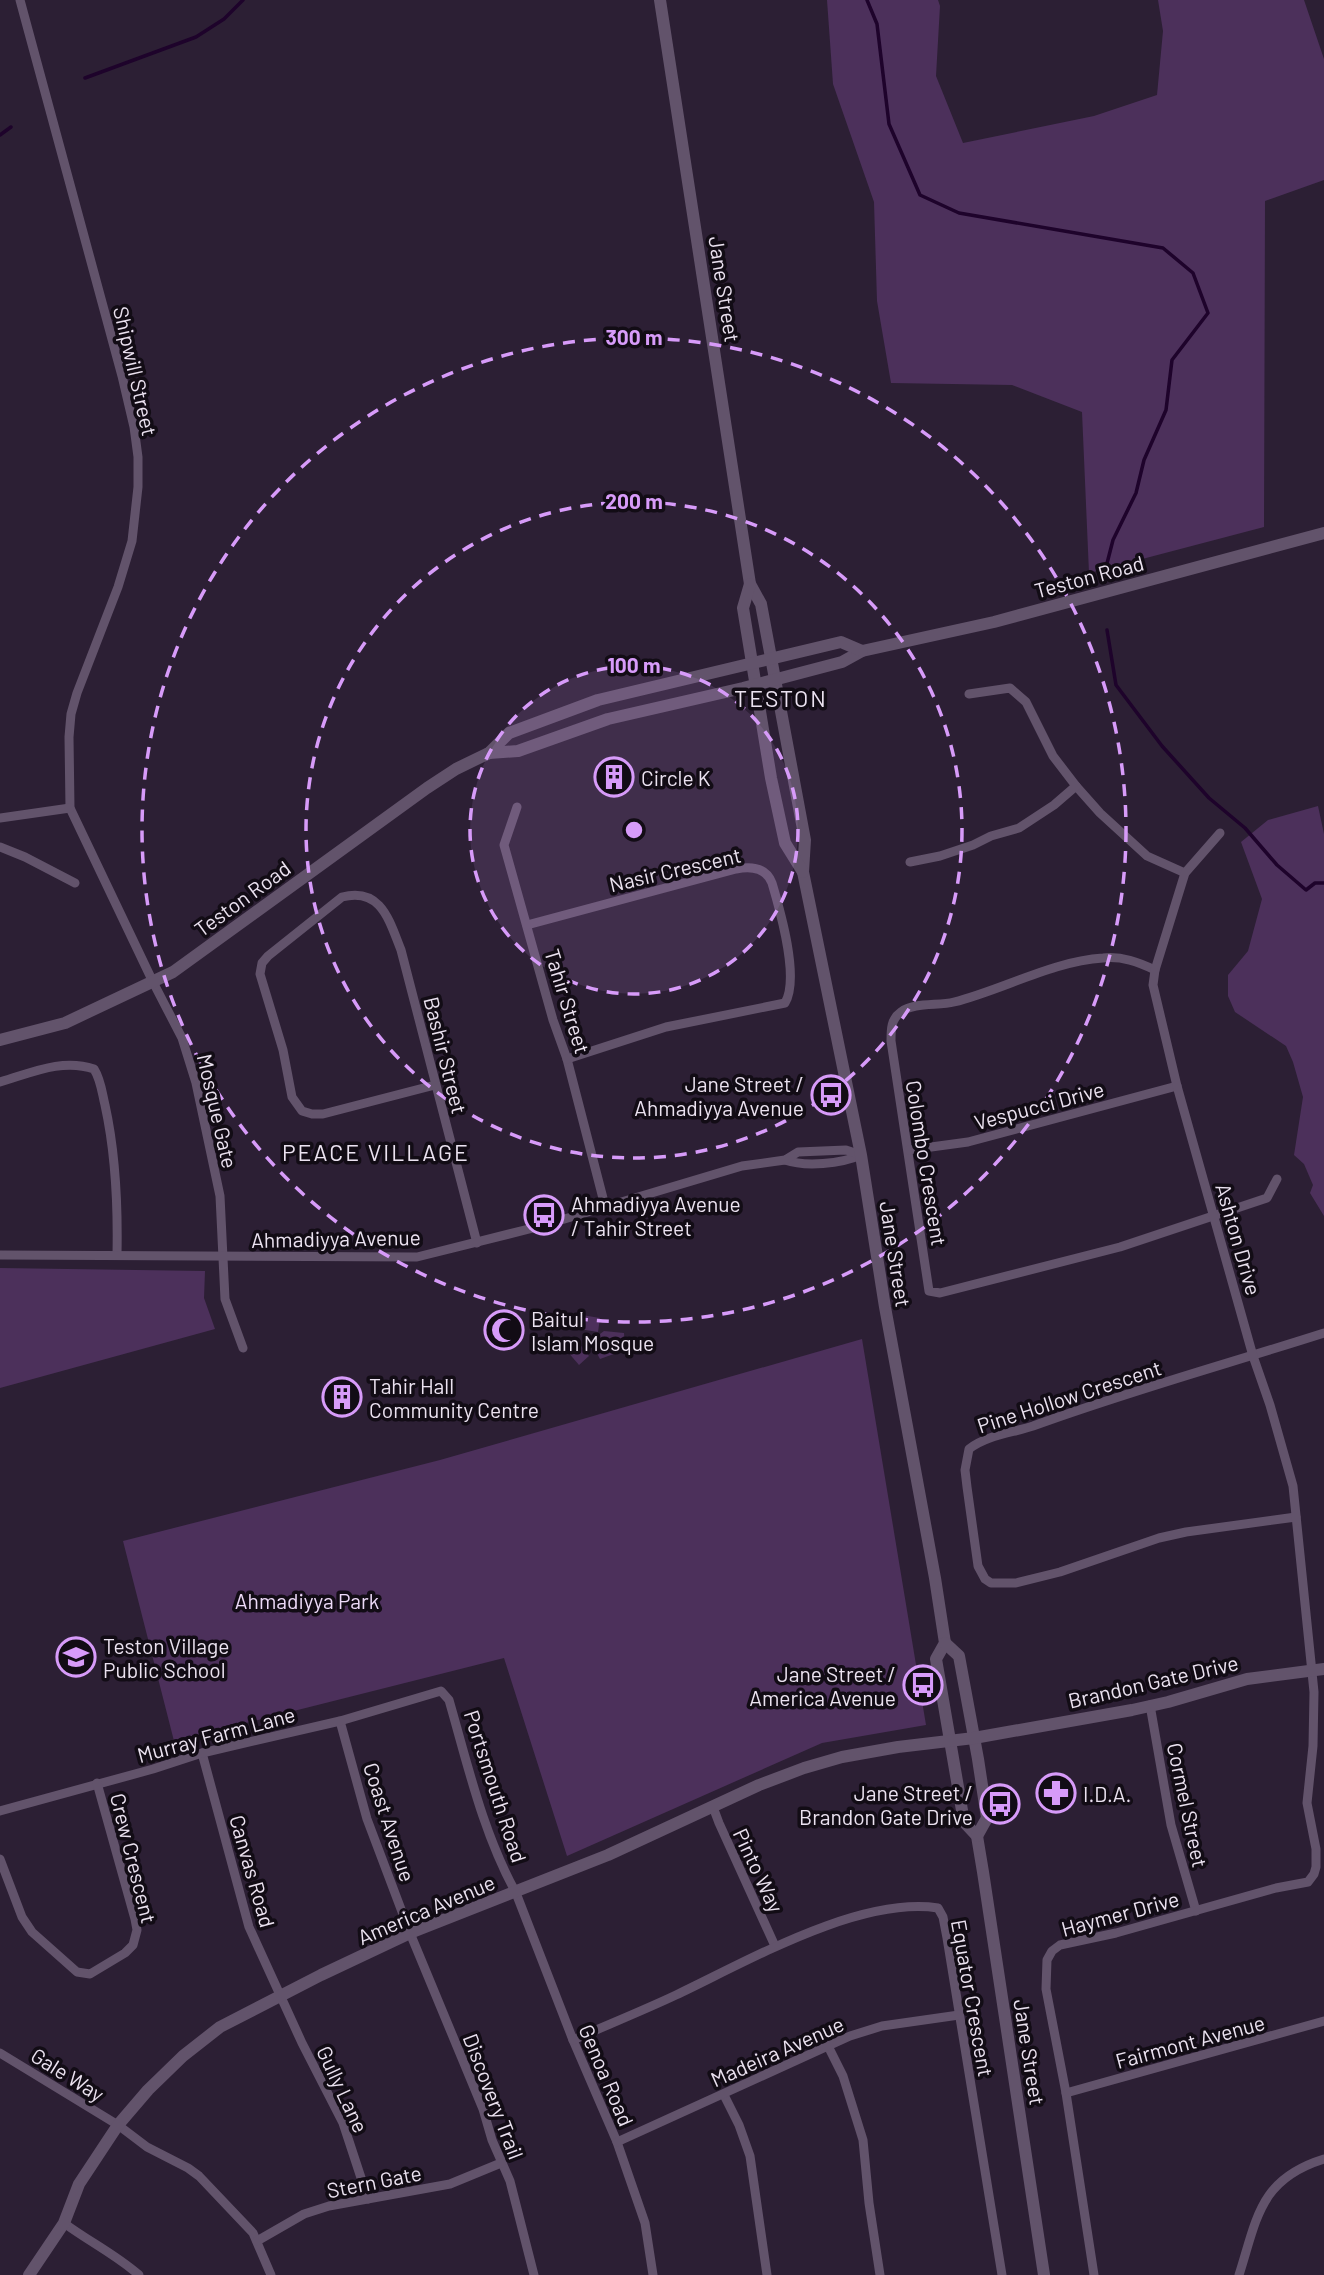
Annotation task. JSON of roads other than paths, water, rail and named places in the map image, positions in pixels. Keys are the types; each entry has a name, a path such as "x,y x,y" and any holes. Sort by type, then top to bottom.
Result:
{"main road":[{"name":"Jane Street","path":"660,0 750,584 761,604 805,840 803,872 861,1155 883,1298 936,1578 945,1643 936,1659 964,1822 977,1836 1044,2275"},
{"name":"Teston Road","path":"489,753 518,751 608,719 756,685 842,662 862,651 995,622 1324,533"},
{"name":"Jane Street","path":"750,584 743,608 771,778 785,843 803,872"},
{"name":"Teston Road","path":"0,1040 65,1023 173,972 427,788 456,769 489,753 509,733 598,700 841,642 862,651"},
{"name":"Jane Street","path":"945,1643 959,1656 974,1738 987,1818 977,1836"},
{"name":"Brandon Gate Drive","path":"951,1741 1168,1702 1247,1679 1318,1670"},
{"name":"America Avenue","path":"29,2275 64,2223 79,2184 118,2125 148,2090 183,2056 220,2027 410,1933 516,1893 771,1781 842,1757 951,1741"}],"street":[{"name":"Shipwill Street","path":"20,0 122,376 138,457 138,486 130,555 71,713 68,764 70,808 153,982"},
{"path":"969,694 1010,688 1026,702 1054,756 1076,786 1108,820 1147,856 1185,873"},
{"path":"910,862 940,856 1019,828 1054,806 1076,786"},
{"name":"Tahir Street","path":"517,807 505,845 553,1020 567,1059 605,1206"},
{"path":"0,818 70,808"},
{"name":"Ashton Drive","path":"1220,833 1185,873 1155,970 1153,985 1177,1086 1253,1356 1287,1461 1293,1486 1318,1670"},
{"path":"0,847 26,857 75,884"},
{"name":"Nasir Crescent","path":"527,925 736,869 761,869 769,874 772,883 789,958 790,995 785,1003 666,1027 567,1059"},
{"name":"Bashir Street","path":"435,1085 323,1114 302,1111 292,1097 283,1050 260,974 262,963 342,897 355,894 371,898 388,916 401,950 477,1243"},
{"name":"Colombo Crescent","path":"1155,970 1135,961 1119,958 1093,959 952,1002 908,1008 900,1013 891,1026 891,1041 929,1291 940,1293 1120,1247 1214,1215"},
{"name":"Mosque Gate","path":"153,982 182,1038 195,1083 220,1196 225,1299 243,1348"},
{"path":"0,1082 65,1064 94,1069 109,1125 118,1198 117,1255"},
{"name":"Vespucci Drive","path":"909,1150 968,1142 1177,1086"},
{"name":"Ahmadiyya Avenue","path":"0,1255 417,1257 477,1243 742,1166 785,1160 798,1152 846,1150 861,1155"},
{"path":"1214,1215 1267,1198 1278,1179"},
{"path":"1253,1356 1324,1333"},
{"name":"Pine Hollow Crescent","path":"1253,1356 979,1441 969,1449 965,1471 978,1566 985,1579 991,1583 1016,1583 1060,1572 1172,1535 1296,1517"},
{"name":"Haymer Drive","path":"1094,2275 1066,2093 1046,1989 1047,1959 1060,1945 1308,1882 1314,1874 1317,1849 1307,1803 1313,1746 1314,1692 1318,1670"},
{"name":"Murray Farm Lane","path":"0,1811 202,1753 340,1721 441,1691"},
{"name":"Portsmouth Road","path":"441,1691 449,1700 487,1829 503,1871 516,1893"},
{"name":"Cormel Street","path":"1150,1705 1171,1825 1195,1911"},
{"name":"Coast Avenue","path":"340,1721 367,1819 410,1933"},
{"name":"Canvas Road","path":"202,1753 249,1927 281,1995"},
{"name":"Crew Crescent","path":"0,1859 27,1924 69,1967 77,1972 90,1974 125,1953 133,1945 137,1930 97,1783"},
{"name":"Pinto Way","path":"713,1807 775,1946"},
{"name":"Genoa Road","path":"516,1893 573,2040 617,2142 645,2223 653,2275"},
{"name":"Equator Crescent","path":"573,2040 662,2002 775,1946 839,1921 902,1908 938,1908 943,1917 947,1938 1002,2275"},
{"name":"Discovery Trail","path":"410,1933 483,2109 509,2181 534,2275"},
{"name":"Gully Lane","path":"281,1995 343,2123 368,2199"},
{"name":"Madeira Avenue","path":"617,2142 724,2095 784,2065 829,2048 850,2036 881,2025 959,2015"},
{"name":"Fairmont Avenue","path":"1066,2093 1324,2021"},
{"path":"829,2048 843,2076 863,2140 880,2275"},
{"name":"Gale Way","path":"0,2053 118,2125 147,2147 199,2176 223,2199 257,2241 271,2275"},
{"path":"724,2095 750,2156 767,2275"},
{"path":"1239,2275 1261,2206 1271,2192 1296,2171 1324,2159"},
{"name":"Stern Gate","path":"257,2241 304,2214 328,2206 450,2184 501,2163"},
{"path":"64,2223 104,2248 139,2275"}],"waterway":[{"path":"85,78 196,37 224,19 243,0"},
{"path":"867,0 877,24 889,124 920,195 959,213 1163,248 1193,273 1208,313 1172,360 1166,410 1144,460 1136,493 1113,540 1104,575"},
{"path":"0,135 11,127"},
{"path":"1107,630 1116,685 1162,746 1209,798 1245,828 1277,865 1306,890 1315,883 1324,883"}],"place":[{"name":"Circle K","path":"614,777"},
{"name":"Jane Street / Ahmadiyya Avenue","path":"831,1095"},
{"name":"Ahmadiyya Avenue / Tahir Street","path":"544,1215"},
{"name":"Baitul Islam Mosque","path":"504,1330"},
{"name":"Tahir Hall Community Centre","path":"342,1397"},
{"name":"Teston Village Public School","path":"76,1657"},
{"name":"Jane Street / America Avenue","path":"923,1685"},
{"name":"I.D.A.","path":"1056,1793"},
{"name":"Jane Street / Brandon Gate Drive","path":"1000,1804"}],"district":[{"name":"TESTON","path":"781,698"},
{"name":"PEACE VILLAGE","path":"376,1152"}],"park label":[{"name":"Ahmadiyya Park","path":"307,1600"}]}
